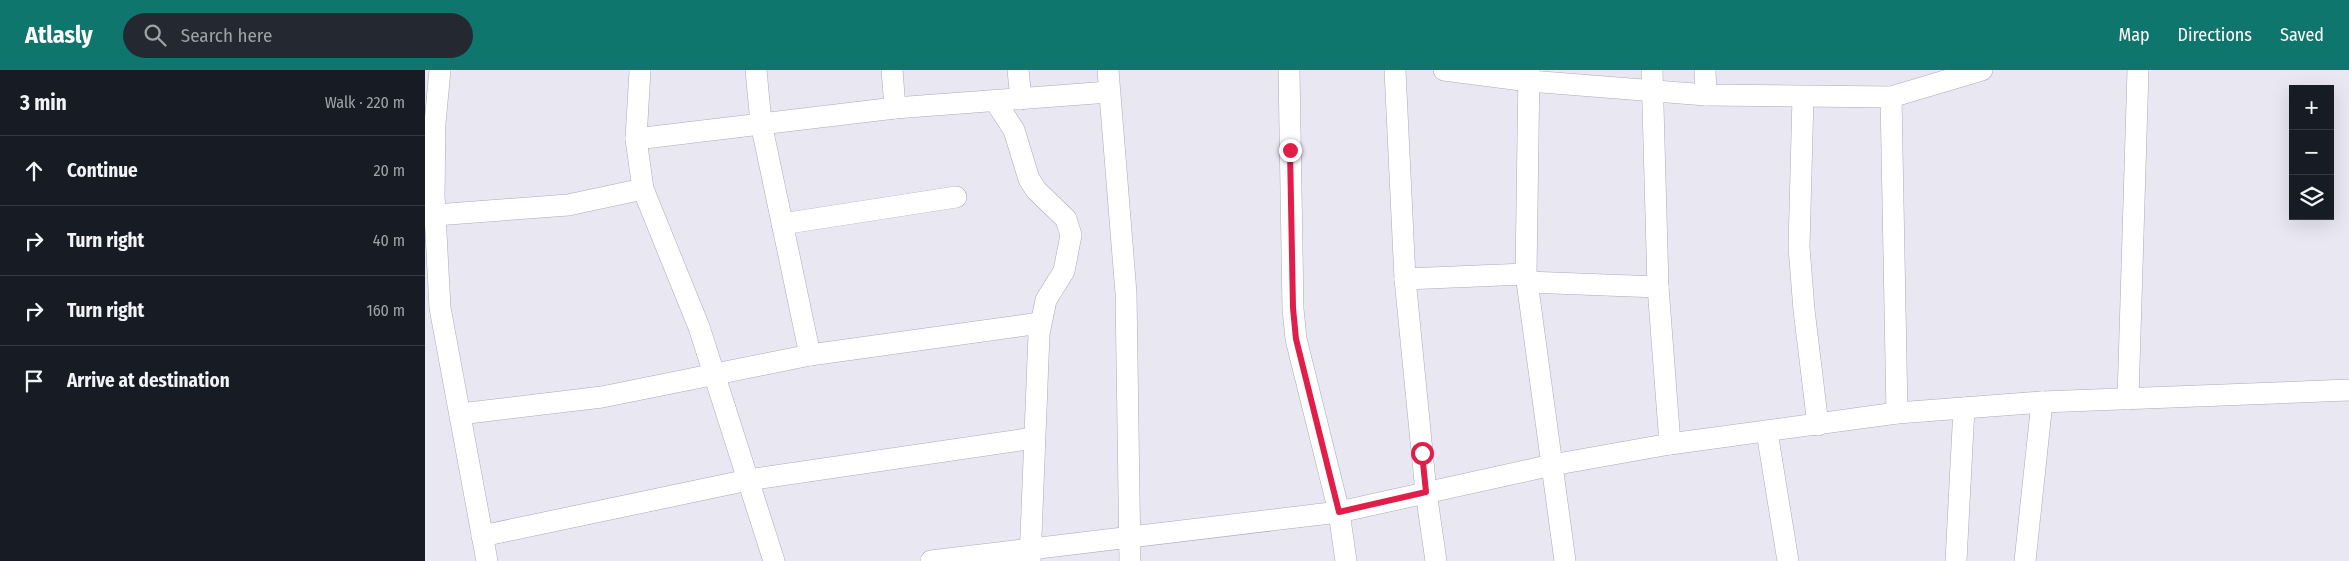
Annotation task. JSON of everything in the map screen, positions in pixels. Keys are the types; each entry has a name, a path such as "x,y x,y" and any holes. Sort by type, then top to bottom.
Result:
{"street":[{"path":"440,70 431,202 432,308 460,414 487,561"},
{"path":"640,70 636,139 643,189 699,327 774,561"},
{"path":"756,70 761,123 810,355"},
{"path":"892,70 895,108"},
{"path":"1018,70 1021,99"},
{"path":"1108,70 1126,293 1130,561"},
{"path":"1289,70 1293,308 1296,339 1339,512 1346,561"},
{"path":"1395,70 1405,279 1426,492 1436,561"},
{"path":"1444,70 1652,80 1706,95 1803,97 1891,97 1982,70"},
{"path":"1705,70 1706,95"},
{"path":"2128,399 2138,70"},
{"path":"1529,75 1527,278 1565,561"},
{"path":"1652,80 1658,287 1670,444"},
{"path":"636,139 895,108 1109,92"},
{"path":"1803,97 1799,247 1804,310 1818,425"},
{"path":"1891,97 1897,413"},
{"path":"995,101 1014,130 1029,178 1036,190 1066,220 1071,235 1064,271 1046,300 1040,323 1030,555"},
{"path":"431,202 568,205 643,189"},
{"path":"782,224 956,197"},
{"path":"1405,279 1527,278 1658,287"},
{"path":"460,414 602,397 713,373 810,355 1040,323"},
{"path":"931,561 1030,555 1130,536 1233,526 1339,512 1552,465 1670,444 1897,413 2042,402 2349,390"},
{"path":"2025,561 2042,402"},
{"path":"1956,561 1964,408"},
{"path":"1767,432 1788,561"},
{"path":"482,536 748,480 1034,438"}],"route":[{"path":"1290,150 1293,308 1296,339 1339,512 1426,492 1422,453"}]}
